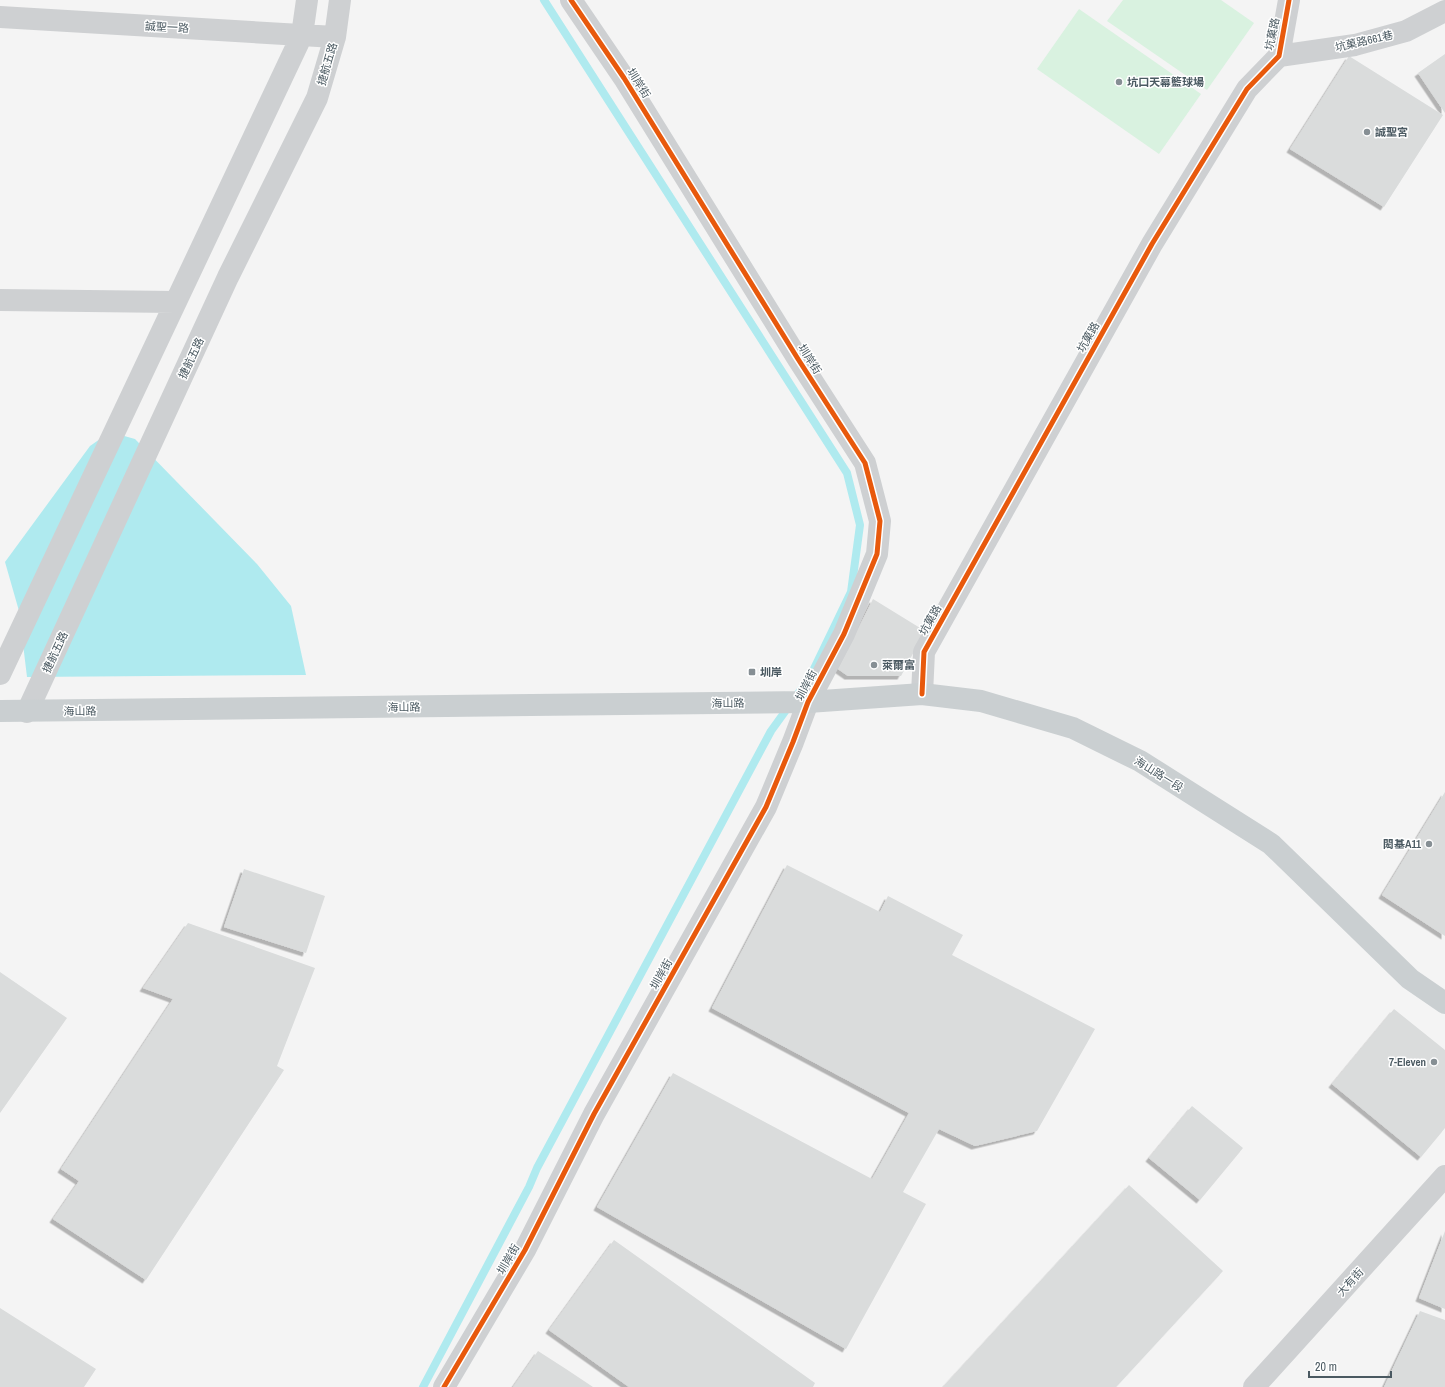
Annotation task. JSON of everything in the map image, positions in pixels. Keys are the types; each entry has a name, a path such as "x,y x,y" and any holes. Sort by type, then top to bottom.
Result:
{"main road":[{"name":"海山路一段","path":"808,702 922,694 981,701 1073,728 1140,761 1271,844 1410,979 1445,1003"},
{"name":"海山路","path":"0,711 27,712 808,702"}],"street":[{"path":"0,674 302,35 307,0"},
{"name":"捷航五路","path":"27,712 228,277 317,98 335,37 340,0"},
{"name":"圳岸街","path":"444,1387 525,1250 594,1114 766,807 794,742 808,702 844,634 877,554 880,521 865,463 798,359 628,85 571,0"},
{"name":"坑菓路","path":"922,694 924,652 1152,244 1247,89 1279,56 1289,0"},
{"name":"坑菓路661巷","path":"1279,56 1355,45 1406,31 1445,12"},
{"name":"誠聖一路","path":"0,17 335,37"},
{"path":"0,300 175,302"},
{"name":"大有街","path":"1254,1387 1445,1176"}],"green space":[{"path":"1123,0 1221,0 1254,23 1207,90 1107,21"},
{"name":"坑口天幕籃球場","path":"1079,9 1201,94 1159,154 1037,69"}],"water":[{"path":"110,432 135,439 257,564 291,606 306,675 27,677 19,611 5,562 90,446"}],"building":[{"path":"1445,54 1445,113 1418,73"},
{"name":"誠聖宮","path":"1349,56 1443,115 1384,207 1290,149"},
{"path":"873,599 925,631 901,676 848,676 838,669"},
{"name":"閎基A11","path":"1445,792 1445,936 1382,895"},
{"path":"787,865 880,912 888,896 963,935 952,955 1095,1029 1037,1131 975,1146 939,1129 903,1192 926,1204 846,1349 597,1207 673,1073 872,1179 909,1113 712,1008"},
{"path":"244,869 325,896 306,953 224,927"},
{"path":"188,923 315,968 277,1066 284,1070 146,1280 53,1219 79,1181 61,1169 173,999 143,988"},
{"path":"0,972 67,1018 0,1113"},
{"path":"1394,1009 1445,1050 1445,1128 1421,1157 1332,1084"},
{"path":"1192,1106 1243,1148 1200,1200 1149,1158"},
{"path":"1129,1185 1223,1271 1116,1387 943,1387"},
{"path":"1445,1231 1445,1309 1419,1298"},
{"path":"614,1240 815,1383 813,1387 629,1387 549,1330"},
{"path":"0,1308 96,1369 84,1387 0,1387"},
{"path":"1420,1311 1445,1320 1445,1387 1384,1387"},
{"path":"538,1351 566,1369 593,1387 513,1387"}],"waterway":[{"path":"423,1387 529,1187 537,1168 771,731 810,677 851,592 860,525 847,473 544,0"}],"cycle path":[{"path":"444,1387 525,1250 594,1114 766,807 808,702 844,634 877,554 880,521 865,463 798,359 624,78 571,0"},
{"path":"922,694 924,652 1152,244 1247,89 1279,56 1289,0"}],"place":[{"name":"坑口天幕籃球場","path":"1119,82"},
{"name":"誠聖宮","path":"1367,132"},
{"name":"萊爾富","path":"874,665"},
{"name":"圳岸","path":"752,672"},
{"name":"閎基A11","path":"1429,844"},
{"name":"7-Eleven","path":"1434,1062"}]}
